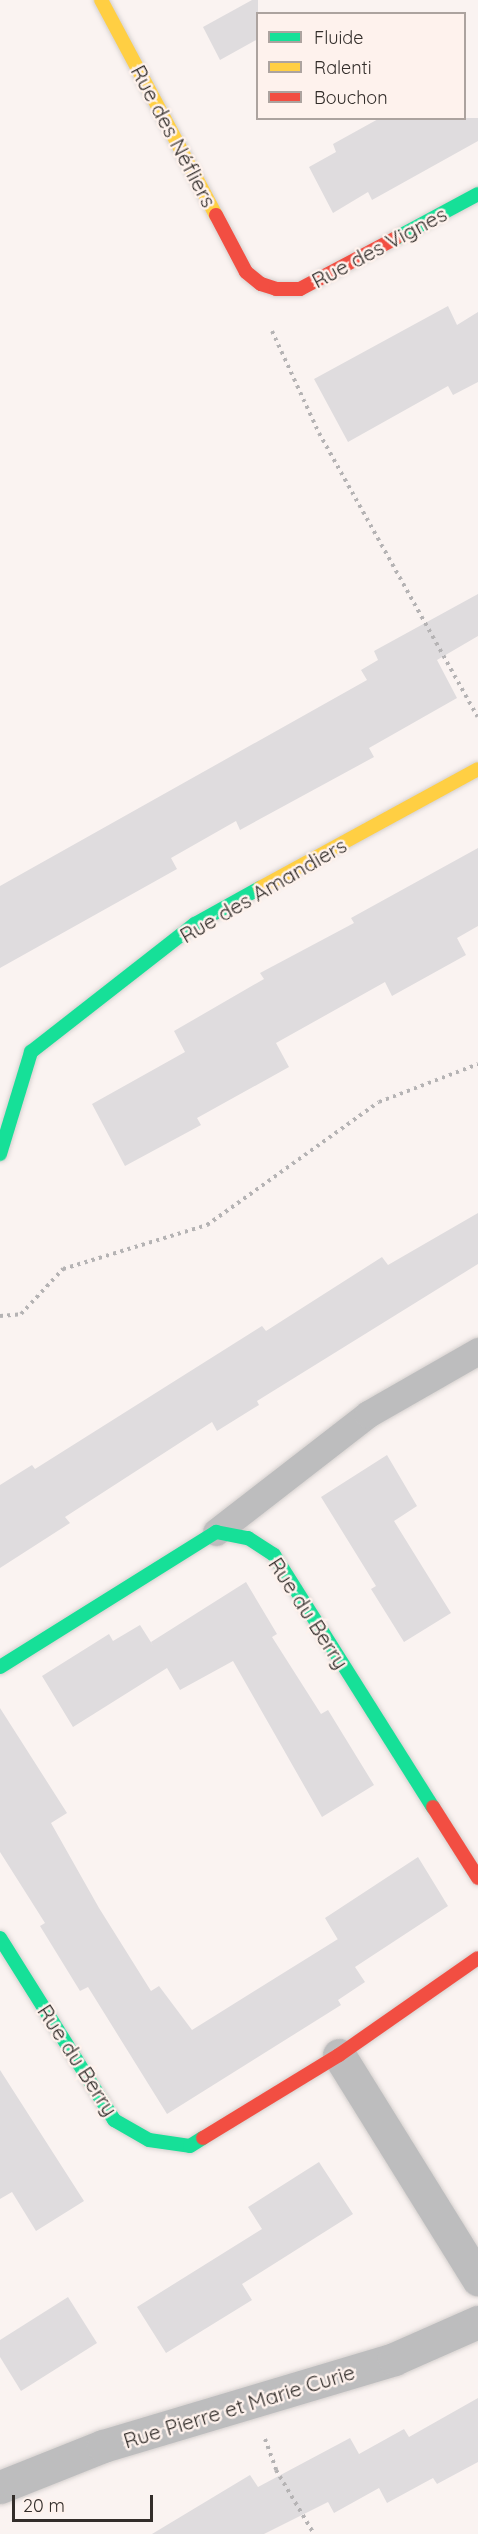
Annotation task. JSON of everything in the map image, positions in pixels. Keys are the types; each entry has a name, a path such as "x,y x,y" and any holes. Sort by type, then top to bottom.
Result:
{"street":[{"name":"Rue des Néfliers","path":"101,0 246,272"},
{"name":"Rue des Vignes","path":"246,272 276,290 300,289 478,194"},
{"name":"Rue des Amandiers","path":"0,1154 31,1052 195,924 478,769"},
{"path":"0,1667 216,1532"},
{"name":"Rue du Berry","path":"216,1532 248,1538 274,1555 478,1878"},
{"name":"Rue du Berry","path":"0,1938 114,2120 149,2140 189,2146 339,2055 478,1958"},
{"path":"339,2055 478,2279"},
{"name":"Rue Pierre et Marie Curie","path":"0,2487 103,2446 394,2359 478,2322"}],"lane":[{"path":"216,1532 368,1414 478,1351"}],"path":[{"path":"246,272 319,433 478,717"},
{"path":"0,1316 21,1314 63,1269 207,1225 379,1102 478,1064"},
{"path":"252,2403 276,2470 314,2534"}],"building":[{"path":"252,0 258,0 256,40 220,60 203,27"},
{"path":"478,118 478,141 372,200 368,192 333,213 309,167 336,152 333,144 376,120"},
{"path":"448,306 457,325 478,312 478,382 453,395 448,386 348,442 314,379"},
{"path":"478,594 478,636 437,660 457,698 369,748 374,757 240,830 236,821 171,858 177,869 0,968 0,886 367,680 361,670 378,660 374,651"},
{"path":"478,848 478,926 457,938 466,955 392,996 385,982 276,1043 289,1067 197,1118 201,1125 125,1166 92,1104 185,1052 174,1031 264,979 260,973 354,923 351,918"},
{"path":"478,1213 478,1264 257,1401 259,1405 217,1431 212,1422 65,1517 70,1523 0,1568 0,1485 32,1465 35,1469 262,1326 266,1331 382,1257 388,1265"},
{"path":"387,1455 417,1506 394,1521 451,1613 404,1642 371,1589 376,1586 321,1497"},
{"path":"246,1582 277,1634 272,1637 321,1714 328,1710 374,1785 322,1817 233,1661 180,1690 167,1668 73,1727 42,1676 109,1634 113,1641 140,1625 154,1647 151,1642"},
{"path":"0,1708 67,1813 51,1823 99,1908 151,1991 159,1986 192,2030 338,1939 325,1918 418,1857 448,1906 355,1967 365,1982 338,2000 341,2005 167,2114 88,1987 80,1991 40,1926 45,1923 0,1852"},
{"path":"0,2070 84,2201 36,2231 12,2192 0,2199"},
{"path":"319,2162 353,2214 242,2284 252,2300 166,2353 137,2307 262,2229 248,2207"},
{"path":"68,2297 97,2343 21,2391 0,2357 0,2340"},
{"path":"478,2398 478,2462 437,2484 433,2478 387,2503 379,2488 334,2513 328,2502 264,2534 152,2534 250,2475 258,2487 350,2438 359,2454 404,2429 409,2437"}],"traffic: fast":[{"path":"396,238 478,194"},
{"path":"0,1154 31,1052 195,924 260,888"},
{"path":"0,1667 216,1532 248,1538 274,1555 433,1807"},
{"path":"0,1938 114,2120 149,2140 190,2146 203,2138"}],"traffic: slow":[{"path":"101,0 216,215"},
{"path":"260,888 478,769"}],"traffic: jam":[{"path":"216,215 246,272 261,284 276,289 300,289 396,238"},
{"path":"433,1807 478,1878"},
{"path":"203,2138 339,2055 478,1958"}]}
